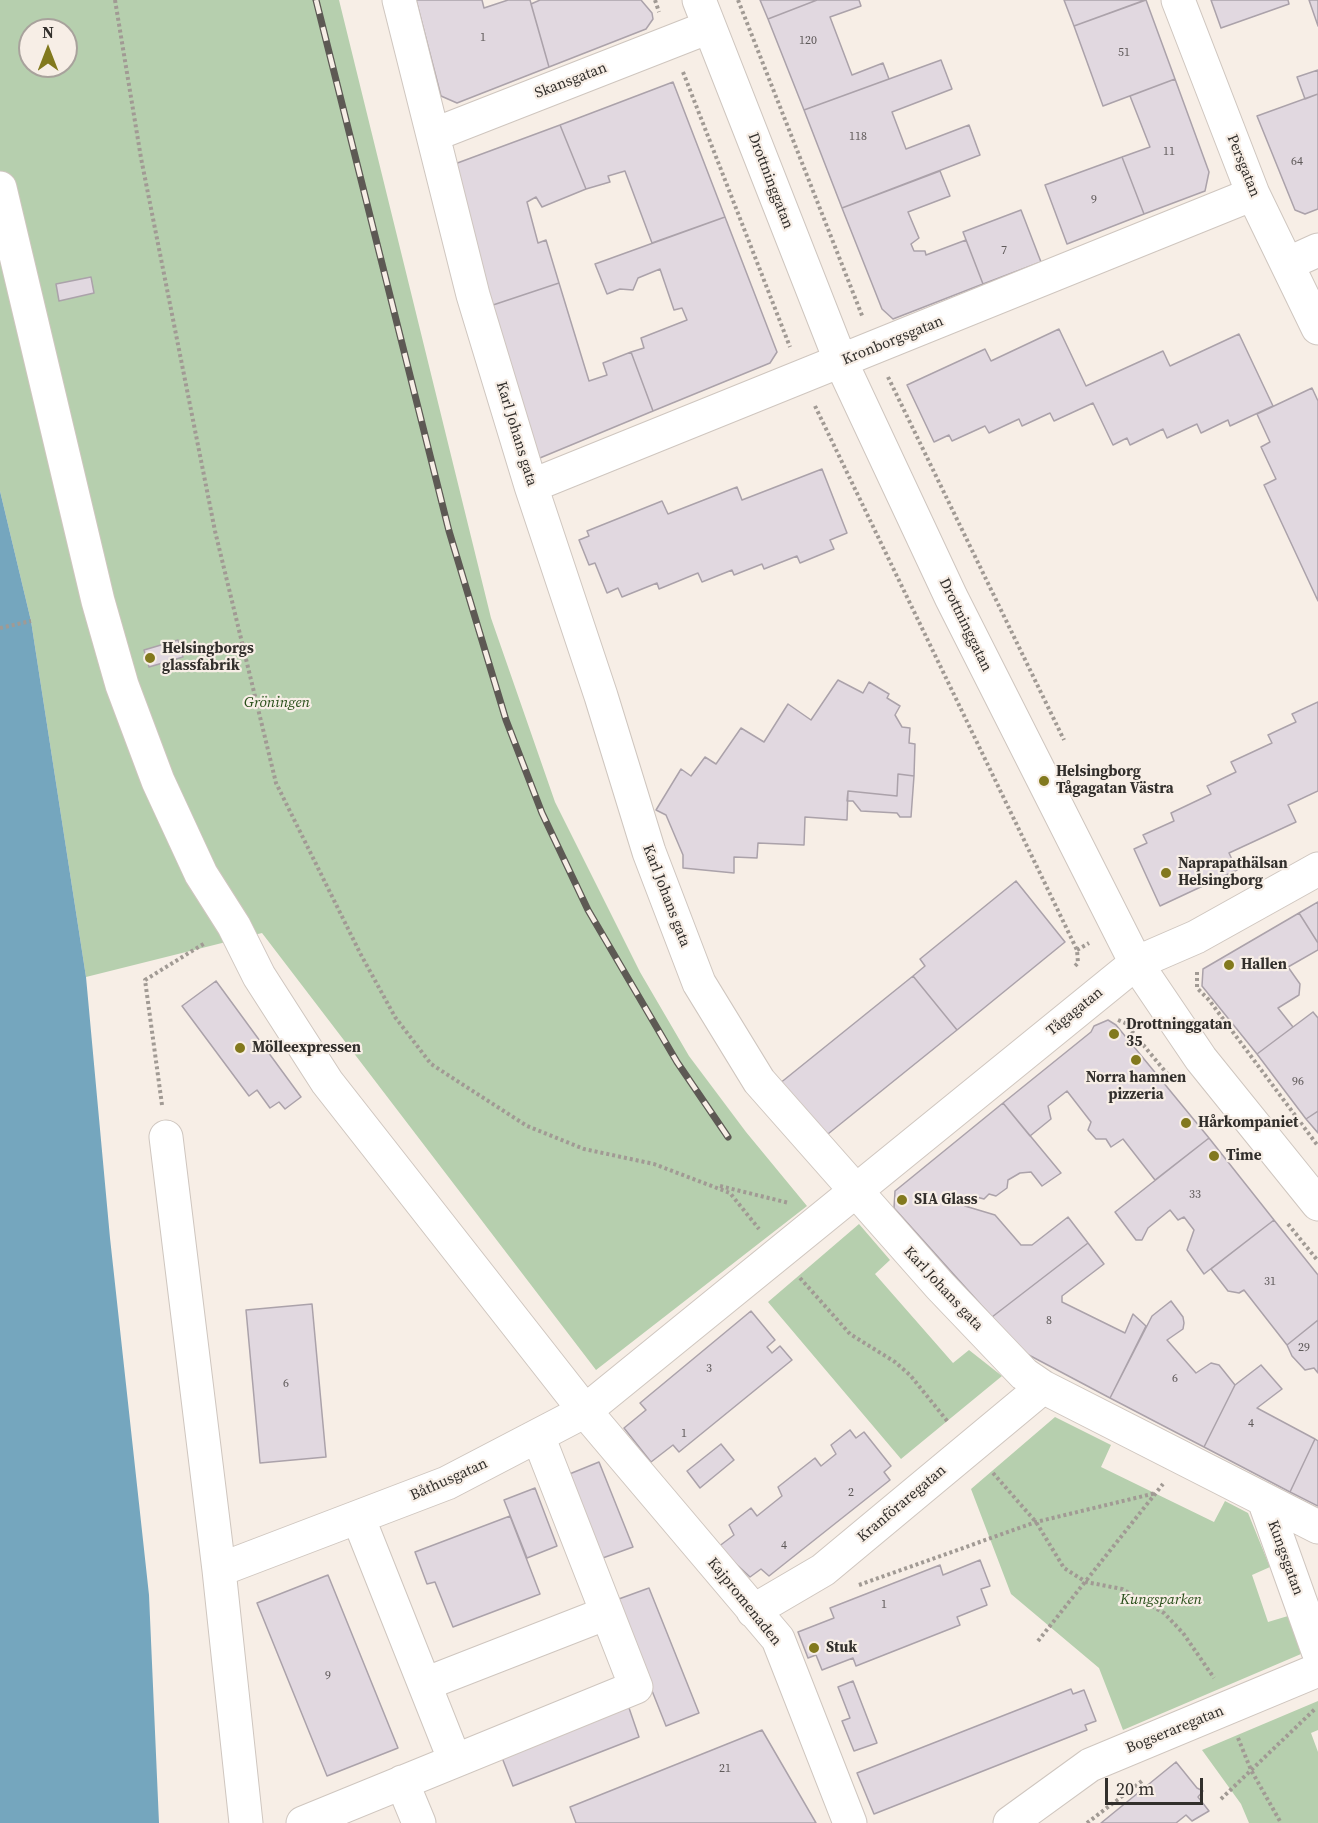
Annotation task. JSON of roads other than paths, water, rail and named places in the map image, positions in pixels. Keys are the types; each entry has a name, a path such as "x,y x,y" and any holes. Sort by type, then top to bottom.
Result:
{"street":[{"name":"Karl Johans gata","path":"399,0 473,294 531,486 601,696 649,852 699,983 759,1081 939,1286 1023,1374 1043,1387 1318,1527"},
{"name":"Persgatan","path":"1178,0 1253,194 1318,328"},
{"name":"Skansgatan","path":"433,135 671,42 704,14"},
{"name":"Drottninggatan","path":"704,14 841,362 956,608 1136,963 1201,1059 1318,1204"},
{"name":"Kajpromenaden","path":"0,188 98,601 122,685 158,781 201,874 234,926 259,976 327,1082 585,1411 778,1640 850,1823"},
{"name":"Kronborgsgatan","path":"531,486 1253,194"},
{"path":"1287,264 1318,250"},
{"name":"Tågagatan","path":"855,1191 1136,963 1196,937 1318,869"},
{"path":"166,1137 219,1570 246,1823"},
{"name":"Båthusgatan","path":"219,1570 447,1483 585,1411 855,1191"},
{"name":"Kranföraregatan","path":"753,1611 836,1579 969,1448 1043,1387"},
{"path":"303,1823 636,1687 538,1436"},
{"name":"Kungsgatan","path":"1264,1500 1318,1651"},
{"path":"358,1517 455,1761"},
{"path":"424,1684 607,1613"},
{"name":"Bogseraregatan","path":"1010,1823 1090,1765 1318,1670"},
{"path":"402,1782 419,1823"}],"water":[{"path":"0,491 31,621 86,977 110,1238 149,1595 159,1823 0,1823"}],"railway":[{"path":"316,0 449,531 506,720 542,813 588,910 677,1062 728,1137"}],"place":[{"name":"Helsingborgs glassfabrik","path":"150,658"},
{"name":"Helsingborg Tågagatan Västra","path":"1044,781"},
{"name":"Naprapathälsan Helsingborg","path":"1166,873"},
{"name":"Hallen","path":"1229,965"},
{"name":"Drottninggatan 35","path":"1114,1034"},
{"name":"Mölleexpressen","path":"240,1048"},
{"name":"Norra hamnen pizzeria","path":"1136,1060"},
{"name":"Hårkompaniet","path":"1186,1123"},
{"name":"Time","path":"1214,1156"},
{"name":"SIA Glass","path":"902,1200"},
{"name":"Stuk","path":"814,1648"}],"park label":[{"name":"Gröningen","path":"277,703"},
{"name":"Kungsparken","path":"1161,1600"}]}
